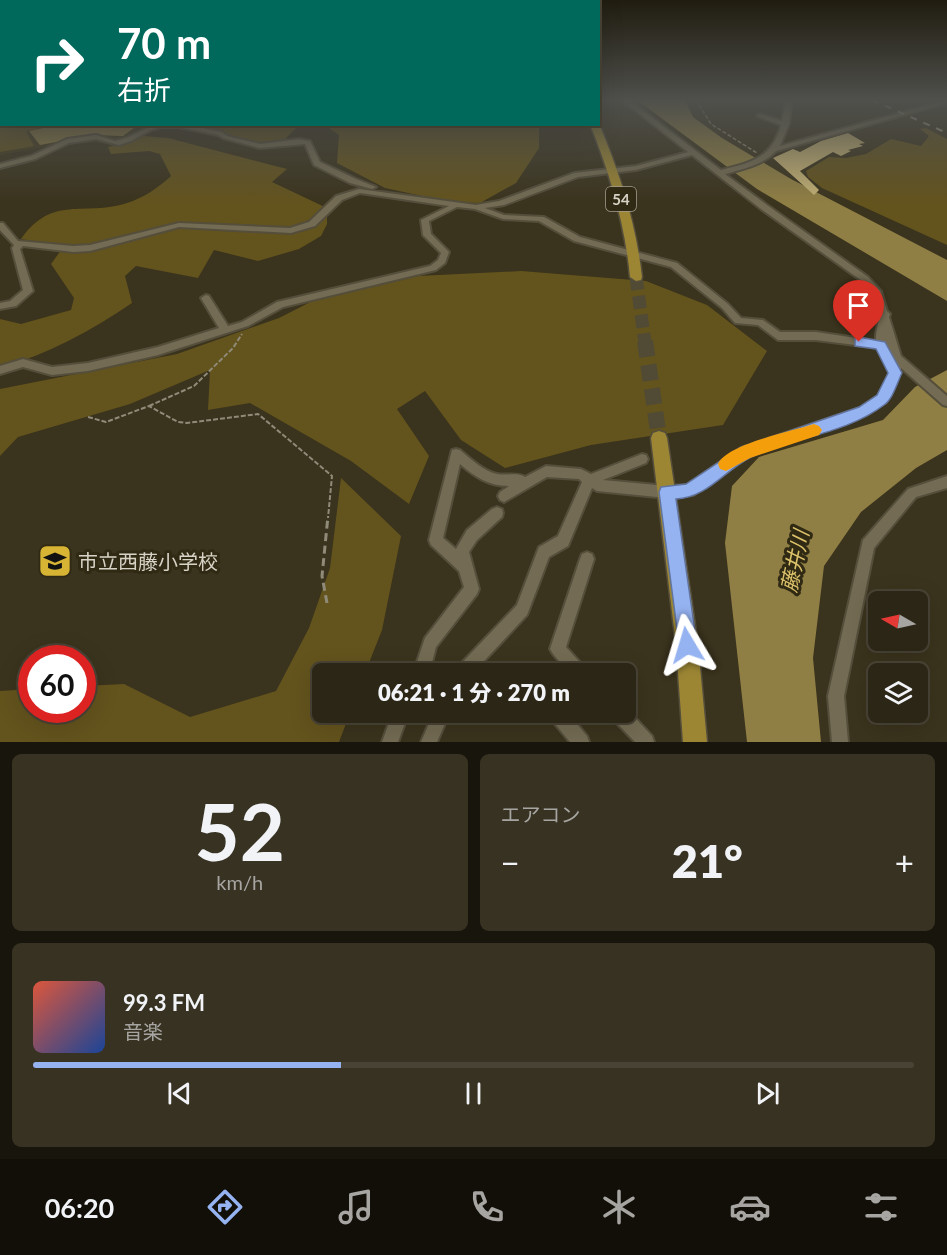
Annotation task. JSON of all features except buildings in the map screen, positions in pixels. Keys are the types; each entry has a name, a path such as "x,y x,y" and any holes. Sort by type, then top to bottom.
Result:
{"main road":[{"name":"54","path":"598,135 613,170 634,255 636,277"},
{"path":"658,438 687,645 695,742"}],"street":[{"path":"119,143 130,135"},
{"path":"0,166 33,158 67,141 102,137 109,142 119,143 135,139 141,135"},
{"path":"222,135 225,138 260,146 308,142 317,163 353,182 372,187 376,192"},
{"path":"504,496 546,471 581,474 597,485 667,492 689,491 745,452 864,411 882,399 895,373 896,358 885,314 876,291 865,279 669,135"},
{"path":"721,173 764,160 776,149 782,135"},
{"path":"776,149 827,135"},
{"path":"0,225 10,239 21,244 73,249 90,248 179,225 300,230 312,224 339,198 351,192 376,192 455,206 476,207 501,203 577,175 636,168 692,153"},
{"path":"0,370 23,363 52,371 88,367 158,351 245,324 280,304 433,268 441,261 445,252 427,235 425,220 455,206"},
{"path":"476,207 503,217 541,219 577,240 674,266 725,306 738,321 760,322 778,336 816,336 881,345"},
{"path":"0,306 13,304 28,291 16,248 21,244"},
{"path":"206,298 226,331"},
{"path":"885,314 879,329 881,345 895,373"},
{"path":"896,358 947,402"},
{"path":"465,567 436,540 456,454 488,479 506,482 519,479 525,484"},
{"path":"471,663 522,610 544,552 563,541 589,480 642,459"},
{"path":"840,742 836,696 868,545 912,493 947,482"},
{"path":"424,663 430,643 472,589 462,551 472,535 497,513"},
{"path":"571,663 558,649 587,559"},
{"path":"390,742 397,723"},
{"path":"429,742 437,723"},
{"path":"565,723 581,742"},
{"path":"628,723 646,742"}],"path":[{"path":"727,135 764,160"},
{"path":"88,417 106,422 194,386 233,348 248,327 245,324"},
{"path":"149,406 178,422 186,423 258,414 332,476 322,576 327,603"}],"shaded area":[{"path":"0,135 131,135 119,143 96,137 0,155"},
{"path":"0,135 28,135 34,146 0,152"},
{"path":"216,135 289,135 282,142 262,143"},
{"path":"339,135 539,135 539,148 516,183 480,203 450,202 385,188 337,163"},
{"path":"927,135 939,135 947,139 947,245 822,188 808,177 806,171 829,157 846,158 866,154 891,139 921,146 929,136"},
{"path":"143,136 168,138 287,169 272,182 327,208 327,224 321,236 299,249 258,261 214,250 198,278 136,266 125,276 132,303 69,341 0,368 0,319 21,324 71,310 74,298 51,264 64,246 21,239 33,225 45,216 70,209 111,207 127,203 145,195 171,176 160,154 149,151 111,154 108,147"},
{"path":"521,271 646,281 707,305 767,351 723,425 591,445 505,468 461,440 425,391 397,409 429,456 409,504 351,461 250,403 208,410 210,370 130,404 18,437 0,456 0,389 177,354 279,318 322,296 418,276"},
{"path":"341,478 401,536 382,630 369,663 312,663 312,723 346,723 339,742 0,742 0,691 18,690 18,723 96,723 96,685 124,684 190,717 276,691 309,628 330,568"}],"water":[{"path":"32,135 125,135 94,135 40,145"},
{"path":"684,135 717,135 791,179 947,260 947,301 757,189"},
{"name":"藤井川","path":"947,370 947,450 916,468 861,512 824,566 813,658 821,742 747,742 725,543 732,486 759,457 883,420 915,387"}],"tunnel":[{"path":"636,277 645,343"},
{"path":"645,341 659,438"}],"slow traffic":[{"path":"726,464 745,452 814,430"}],"place":[{"name":"市立西藤小学校","path":"55,561"}],"route":[{"path":"687,645 667,492 689,491 745,452 864,411 882,399 895,373 881,345 859,342"}]}
